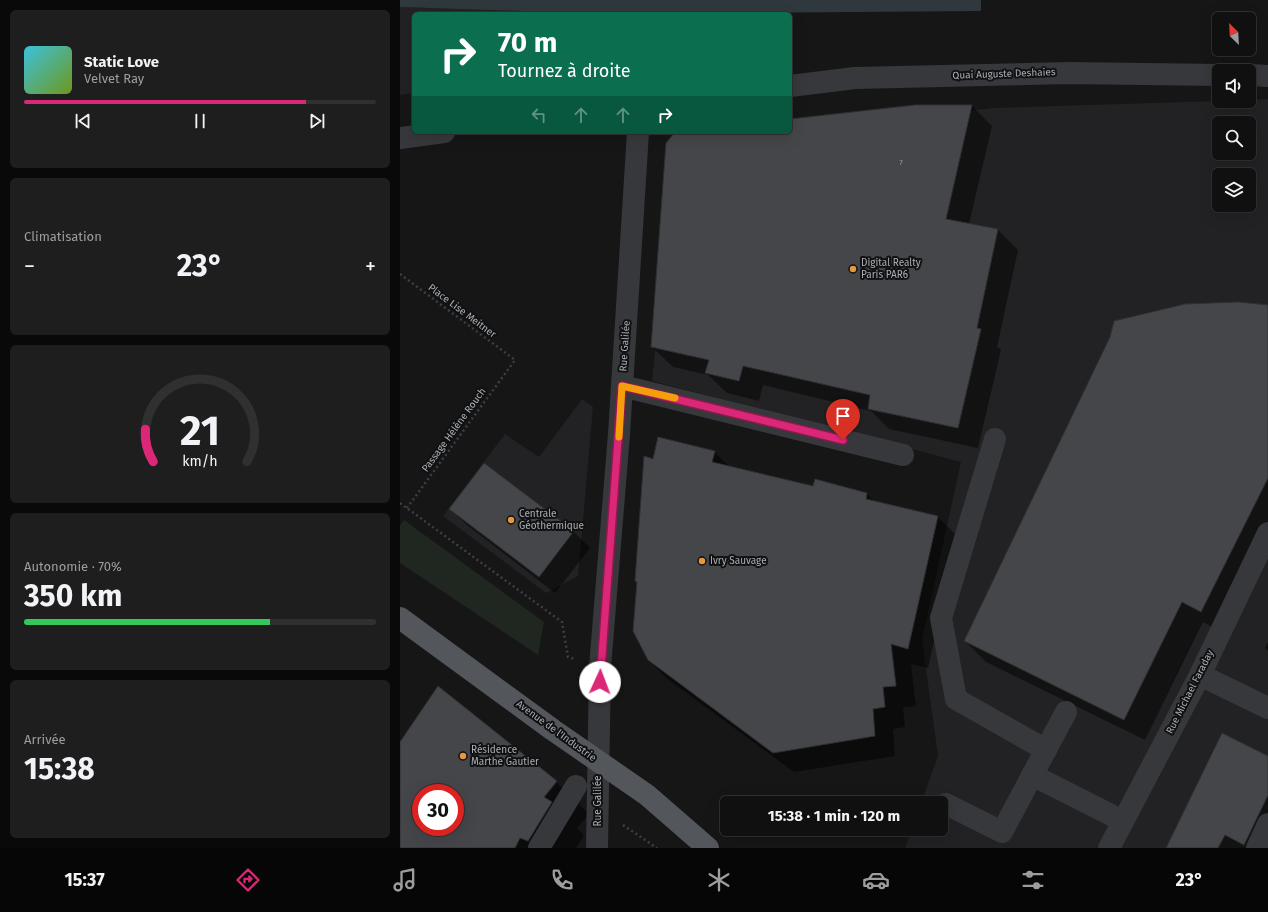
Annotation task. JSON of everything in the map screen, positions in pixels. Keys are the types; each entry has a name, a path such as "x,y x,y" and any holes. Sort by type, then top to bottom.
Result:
{"main road":[{"name":"Avenue de l'Industrie","path":"400,618 553,730 647,795 708,848"}],"street":[{"name":"Quai Auguste Deshaies","path":"792,86 855,78 1061,73 1212,75"},
{"path":"1256,75 1268,76"},
{"path":"400,138 429,134"},
{"name":"Rue Galilée","path":"597,848 600,667 622,386 638,134"},
{"path":"622,386 903,455"},
{"path":"995,438 941,618 956,699 1046,750"},
{"name":"Rue Michael Faraday","path":"1109,848 1200,674 1268,533"},
{"path":"1200,674 1268,708"},
{"path":"948,805 1002,832 1066,712"},
{"path":"1032,774 1123,821"},
{"path":"539,848 576,786"},
{"path":"1257,848 1268,824"}],"path":[{"name":"Place Lise Meitner","path":"400,274 515,360"},
{"name":"Passage Hélène Rouch","path":"407,508 515,360"},
{"path":"400,503 562,622 568,657 600,667"}],"shaded area":[{"path":"400,0 981,0 981,11 551,12 400,7"},
{"path":"400,7 551,12 412,12 412,93 400,95"},
{"path":"1268,99 1268,848 905,848 909,836 948,836 948,796 924,796 938,756 922,640 961,462 652,381 676,145 771,134 792,134 792,132 994,108 1212,101 1212,108 1256,108 1256,100"},
{"path":"582,399 593,407 578,576 546,593 443,516 505,434 539,457"},
{"path":"404,520 544,622 538,655 400,563 400,526"}],"building":[{"name":"Digital Realty Paris PAR6","path":"915,105 972,105 946,219 998,229 977,328 981,329 958,428 868,409 870,395 743,366 739,381 705,373 709,360 651,347 666,143 673,134 792,134 792,119"},
{"path":"1239,302 1268,305 1268,478 1201,612 1182,602 1124,720 964,641 1110,337 1114,321 1185,304"},
{"path":"658,437 715,451 712,462 813,486 815,479 867,493 866,499 938,516 908,649 891,644 896,686 883,687 885,707 873,709 875,736 773,753 648,660 633,631 637,582 635,581 644,456 653,459"},
{"name":"Centrale Géothermique","path":"484,463 574,531 539,577 449,509"},
{"name":"Résidence Marthe Gautier","path":"438,686 557,781 544,797 552,802 528,841 520,838 515,848 400,848 400,742"},
{"path":"1222,733 1268,756 1268,795 1244,845 1225,835 1218,848 1166,848"}],"slow traffic":[{"path":"619,437 622,386 675,398"}],"place":[{"name":"Digital Realty Paris PAR6","path":"853,269"},
{"name":"Centrale Géothermique","path":"511,520"},
{"name":"Ivry Sauvage","path":"702,561"},
{"name":"Résidence Marthe Gautier","path":"463,756"}],"route":[{"path":"600,682 622,386 843,440"}]}
